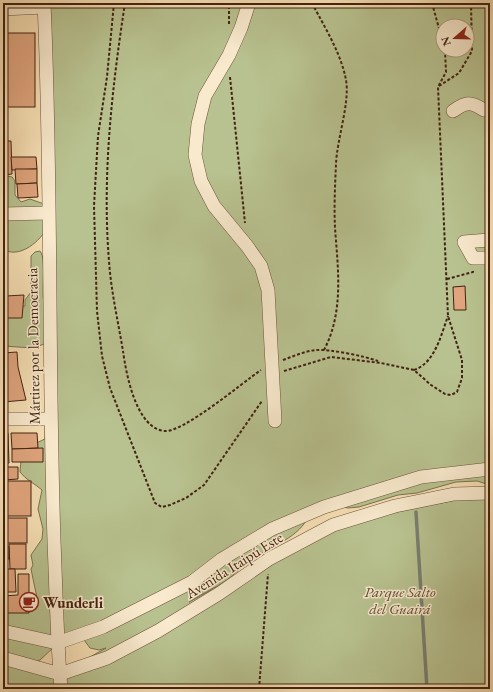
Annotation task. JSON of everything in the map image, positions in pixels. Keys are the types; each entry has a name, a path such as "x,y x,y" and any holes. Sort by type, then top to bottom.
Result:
{"street":[{"path":"249,3 241,28 229,55 205,96 198,124 195,155 201,181 214,206 247,246 261,266 268,290 274,378 275,421"},
{"path":"3,10 44,5"},
{"name":"Mártirez por la Democracia","path":"44,5 50,419 61,689"},
{"path":"453,111 463,104 474,103 484,110"},
{"path":"3,214 48,213"},
{"path":"490,253 489,238 464,242 473,258 490,258"},
{"path":"3,419 50,419"},
{"name":"Avenida Itaipú Este","path":"58,643 103,628 192,582 222,560 272,529 324,507 421,477 490,469"},
{"name":"Avenida Itaipú Este","path":"60,674 107,658 158,631 220,593 269,559 333,525 395,506 454,494 490,493"},
{"path":"3,631 58,643"},
{"path":"3,658 60,674"}],"path":[{"path":"114,3 107,77 98,136 94,198 97,311 102,356 110,388 155,503 162,507 170,505 186,498 204,485 250,420 264,396"},
{"path":"125,3 118,47 110,127 107,174 107,231 112,287 127,376 137,404 145,420 155,428 166,431 184,425 243,382 273,363 314,350 324,350 368,358 381,363"},
{"path":"229,3 229,25"},
{"path":"312,3 341,61 346,82 346,103 338,141 336,165 335,227 339,293 331,335 324,350"},
{"path":"432,3 436,18"},
{"path":"438,87 459,74 472,51 471,3"},
{"path":"229,55 245,223"},
{"path":"274,378 296,366 331,357 394,365 414,370 444,394 451,395 457,392 462,378 462,360 448,316 438,87 446,72 445,58"},
{"path":"447,279 473,272 473,258"},
{"path":"414,370 427,362 448,316"},
{"path":"259,689 269,559"}],"green space":[{"name":"Parque Salto del Guairá","path":"44,3 490,3 490,485 477,481 456,482 417,493 398,495 359,507 348,508 338,506 310,513 299,529 284,541 251,560 227,580 189,602 333,525 490,493 490,689 3,689 3,663 60,674 106,648 99,650 90,648 84,640 54,647 40,660 31,664 3,659 3,598 25,603 34,607 37,598 31,569 33,565 31,555 42,539 43,529 38,509 42,490 20,472 22,459 26,450 45,439 47,343 33,348 3,346 3,309 25,306 25,300 31,292 31,256 35,252 40,251 44,268 44,303 45,231 33,245 21,251 9,252 3,249 3,178 7,176 12,177 15,181 15,195 21,202 30,199 44,204"}],"building":[{"path":"3,33 35,33 35,107 3,107"},
{"path":"3,141 11,141 12,174 3,175"},
{"path":"11,157 36,157 37,169 12,170"},
{"path":"15,169 37,169 37,183 16,184"},
{"path":"37,183 38,197 18,198 17,184"},
{"path":"465,286 466,310 454,310 453,287"},
{"path":"3,294 6,296 24,295 22,318 3,318"},
{"path":"17,352 18,367 26,400 3,402 3,353"},
{"path":"3,433 8,433 9,463 3,463"},
{"path":"11,433 37,433 38,448 12,449"},
{"path":"43,448 43,462 12,462 12,449"},
{"path":"4,467 18,467 18,479 4,480"},
{"path":"3,481 31,481 31,516 3,516"},
{"path":"3,518 27,518 27,543 3,543"},
{"path":"9,544 26,544 26,569 10,569"},
{"path":"3,547 9,547 9,559 3,559"},
{"path":"3,569 15,569 16,592 3,592"},
{"path":"18,574 29,574 29,613 3,613 3,596 18,595"}],"waterway":[{"path":"416,512 427,689"}],"place":[{"name":"Wunderli","path":"29,602"}]}
